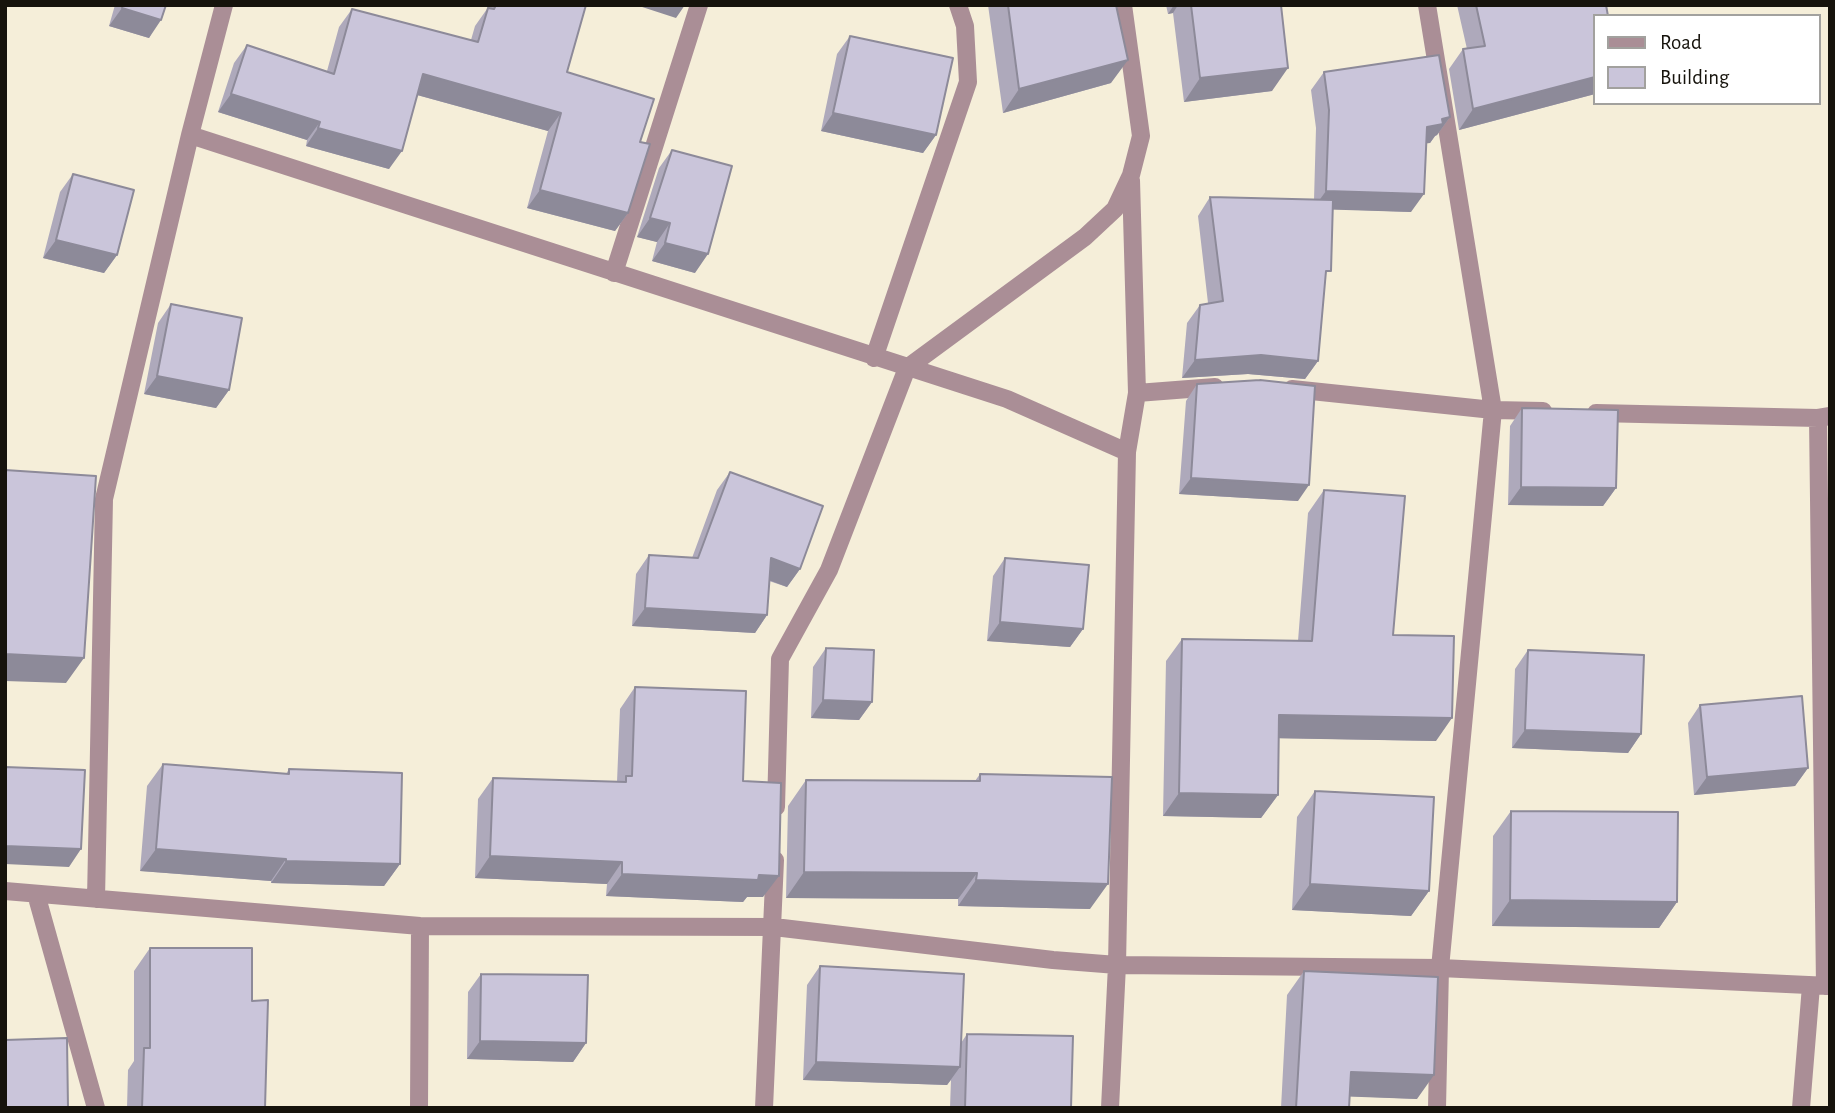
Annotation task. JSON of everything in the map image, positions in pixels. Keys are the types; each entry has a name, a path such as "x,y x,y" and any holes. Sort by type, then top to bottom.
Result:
{"street":[{"path":"96,899 104,499 223,5"},
{"path":"614,273 699,5"},
{"path":"874,358 968,82 965,26 958,5"},
{"path":"776,820 780,659 828,570 907,368 1084,237 1115,209 1131,175 1141,136 1123,5"},
{"path":"1427,5 1493,410 1440,968 1437,1108"},
{"path":"190,135 1007,399 1127,452"},
{"path":"1110,1108 1117,965 1127,452 1137,393 1131,175"},
{"path":"1137,393 1237,386"},
{"path":"1276,388 1493,410 1824,417 1822,986 1801,1108"},
{"path":"764,1108 774,927 775,846"},
{"path":"5,891 420,926 774,927 1117,965 1440,968 1822,986"},
{"path":"36,894 96,1108"},
{"path":"419,1108 420,926"}],"building":[{"path":"123,5 166,5 161,20 122,8"},
{"path":"496,5 586,5 567,72 654,99 640,142 650,144 628,213 540,190 561,113 423,74 402,151 318,128 320,122 231,94 247,45 334,74 352,9 478,42 488,8 494,9"},
{"path":"1008,5 1116,5 1128,60 1019,89"},
{"path":"1191,5 1281,5 1288,68 1200,78"},
{"path":"1476,5 1606,5 1608,14 1594,14 1594,77 1473,109 1463,49 1485,46"},
{"path":"850,36 953,58 936,135 833,113"},
{"path":"1439,55 1450,117 1442,119 1443,124 1427,127 1424,194 1326,191 1329,110 1324,72"},
{"path":"672,150 732,166 708,254 665,243 670,223 650,218"},
{"path":"73,174 134,190 117,255 56,240"},
{"path":"1210,197 1333,200 1331,271 1326,271 1318,361 1261,355 1195,360 1200,305 1223,301"},
{"path":"171,304 242,318 229,390 157,376"},
{"path":"1260,380 1315,386 1309,485 1191,478 1197,384"},
{"path":"1522,408 1618,410 1616,488 1521,487"},
{"path":"5,470 96,476 84,658 5,654"},
{"path":"730,472 823,506 800,569 771,558 767,615 645,608 649,555 698,558"},
{"path":"1324,490 1405,496 1393,635 1454,636 1452,718 1279,715 1278,795 1179,793 1182,639 1312,641"},
{"path":"1005,558 1089,565 1083,629 1000,622"},
{"path":"826,648 874,650 872,702 823,700"},
{"path":"1528,650 1644,655 1641,734 1525,730"},
{"path":"635,687 746,691 743,781 781,783 779,876 759,875 758,880 622,874 622,862 490,856 493,778 626,782 626,776 632,776"},
{"path":"1802,696 1808,768 1707,777 1700,705"},
{"path":"163,764 289,774 289,769 402,773 400,864 286,861 156,849"},
{"path":"5,767 85,770 81,849 5,846"},
{"path":"980,774 1112,777 1108,884 976,880 977,873 804,872 806,780 980,781"},
{"path":"1315,791 1434,797 1429,891 1310,884"},
{"path":"1511,811 1678,812 1677,902 1510,900"},
{"path":"150,948 252,948 252,1001 268,1000 265,1108 142,1108 144,1048 150,1048"},
{"path":"820,966 964,974 960,1067 816,1062"},
{"path":"1304,971 1438,977 1434,1075 1351,1072 1349,1108 1296,1108"},
{"path":"481,974 588,975 586,1043 480,1041"},
{"path":"967,1034 1073,1036 1071,1108 965,1108"},
{"path":"67,1038 68,1108 5,1108 5,1040"}]}
